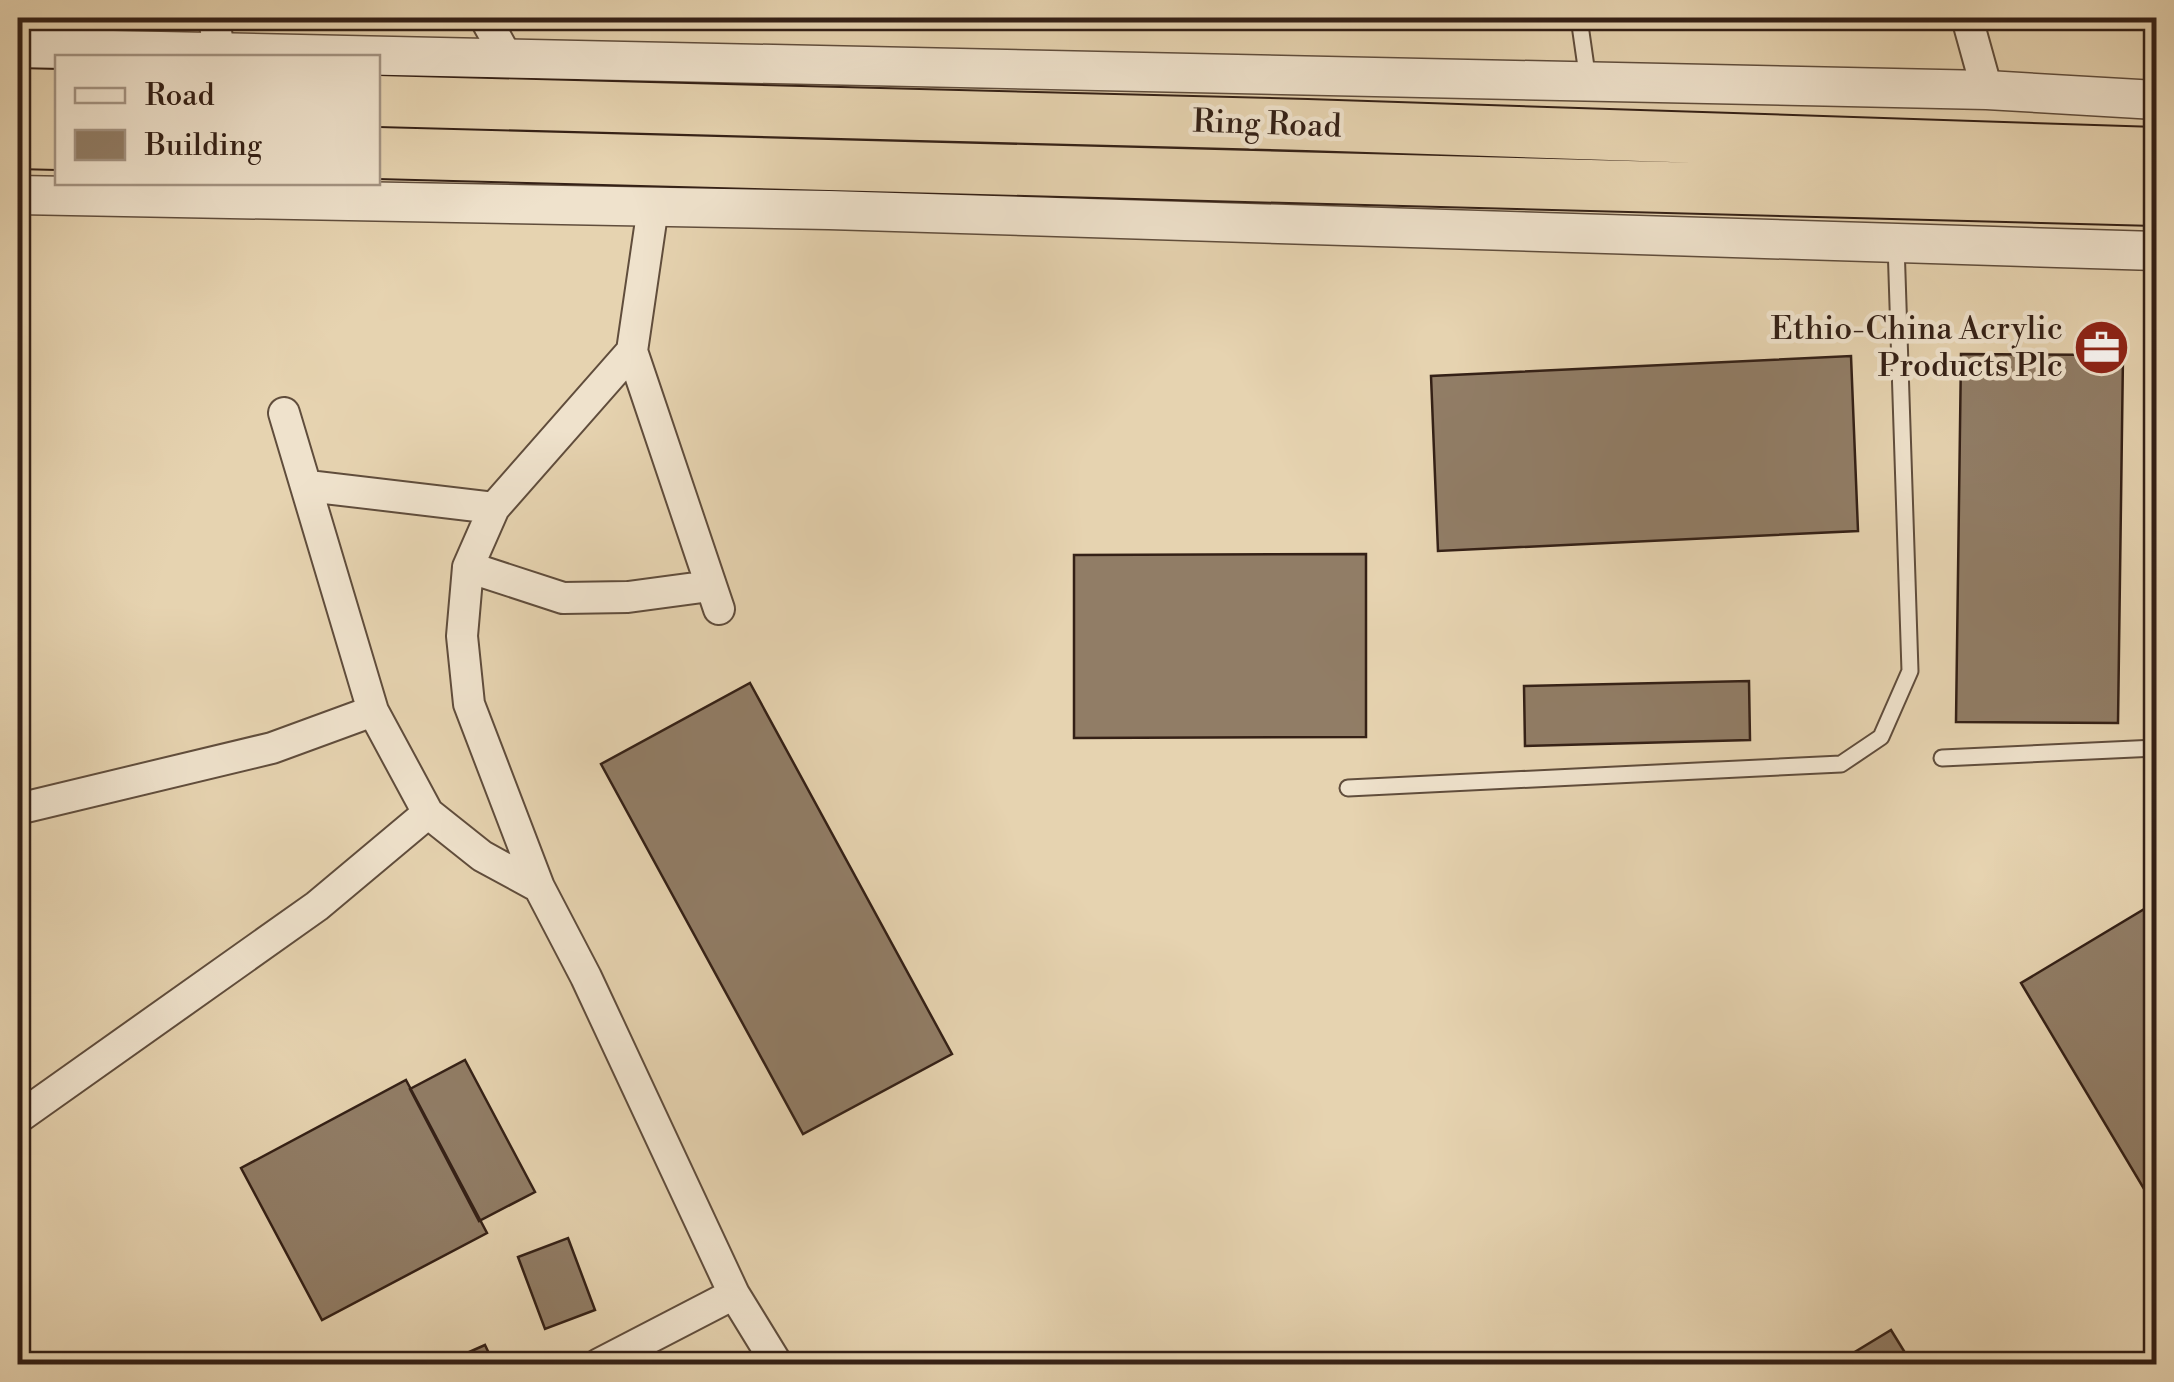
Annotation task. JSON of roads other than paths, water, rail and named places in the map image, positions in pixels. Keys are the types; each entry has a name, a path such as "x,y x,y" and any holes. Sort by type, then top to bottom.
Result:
{"highway":[{"path":"18,94 55,94"},
{"name":"Ring Road","path":"380,101 1308,125 2156,154"},
{"path":"18,143 55,144"},
{"name":"Ring Road","path":"380,152 2156,200"}],"street":[{"path":"485,18 506,56"},
{"path":"1967,18 1987,90"},
{"path":"18,48 217,34 506,56 1987,90 2156,100"},
{"path":"18,195 653,207 2156,251"},
{"path":"468,567 563,598 714,597 632,350 653,207"},
{"path":"632,350 494,508 468,567 462,636 469,704 539,886 586,977 734,1294 777,1364"},
{"path":"284,413 373,711 428,813 482,856 539,886"},
{"path":"308,486 494,508"},
{"path":"18,809 272,748 373,711"},
{"path":"18,1118 317,906 428,813"},
{"path":"598,1364 734,1294"}],"lane":[{"path":"1579,18 1588,81"},
{"path":"1348,788 1841,764 1881,737 1910,671 1896,243"},
{"path":"1942,758 2156,748"}],"place":[{"name":"Ethio-China Acrylic Products Plc","path":"2102,347"}]}
